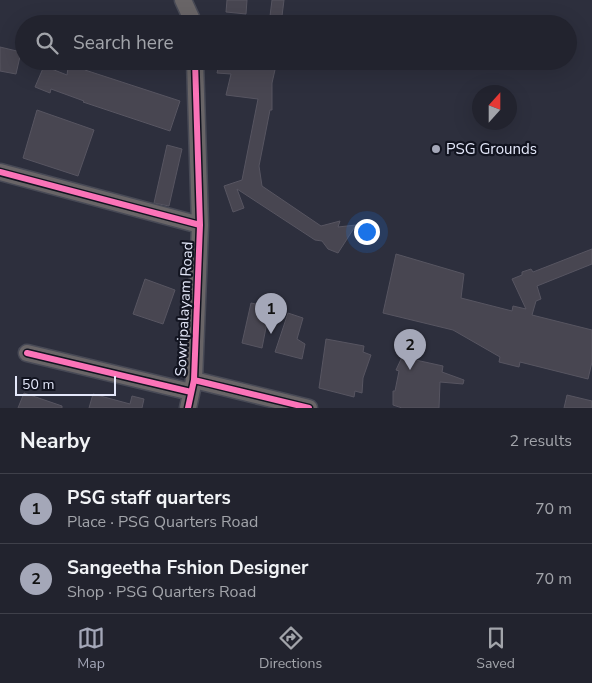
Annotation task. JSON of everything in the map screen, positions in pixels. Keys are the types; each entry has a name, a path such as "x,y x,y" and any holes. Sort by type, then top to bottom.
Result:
{"street":[{"path":"183,0 190,15"},
{"name":"Sowripalayam Road","path":"188,408 192,386 200,225 195,70"},
{"path":"0,172 200,225"},
{"path":"27,354 309,408"}],"building":[{"path":"227,0 247,0 246,14 226,12"},
{"path":"272,0 284,0 282,15 270,15"},
{"path":"0,47 15,51 16,74 0,71"},
{"path":"42,70 54,70 67,75 68,70 85,70 180,101 170,131 83,102 51,89 50,93 35,87"},
{"path":"218,70 275,70 272,83 272,110 270,110 259,166 262,186 321,226 340,221 338,227 356,225 338,253 328,249 322,241 315,240 237,189 244,208 233,212 224,186 242,180 258,99 226,95 231,74 217,73"},
{"path":"37,110 94,130 78,176 23,158"},
{"path":"167,145 182,149 169,206 154,203"},
{"path":"592,249 592,264 537,286 541,299 536,301 532,315 592,330 592,362 588,379 520,362 519,367 499,362 500,357 453,330 383,313 396,254 464,274 461,298 512,311 513,306 526,309 512,279 522,275 522,272 531,269 533,272"},
{"path":"145,279 175,290 163,324 133,314"},
{"path":"251,303 270,307 262,348 242,343"},
{"path":"288,313 303,318 297,339 305,344 302,359 275,352"},
{"path":"326,339 364,346 363,352 371,355 363,378 362,393 355,391 354,397 319,388"},
{"path":"402,357 443,366 442,372 464,380 463,384 440,382 439,408 402,408 393,405 393,391 395,391 399,371 396,370"},
{"path":"24,393 62,406 62,408 18,408"},
{"path":"93,394 130,404 132,396 144,399 142,408 89,408"},
{"path":"567,395 592,401 592,408 564,408"}],"cycle path":[{"path":"188,408 194,380 200,225 195,70"},
{"path":"0,172 200,225"},
{"path":"27,353 191,392"},
{"path":"194,380 309,408"}],"place":[{"name":"PSG Grounds","path":"436,149"},
{"name":"PSG staff quarters","path":"271,334"},
{"name":"Sangeetha Fshion Designer","path":"410,370"}]}
